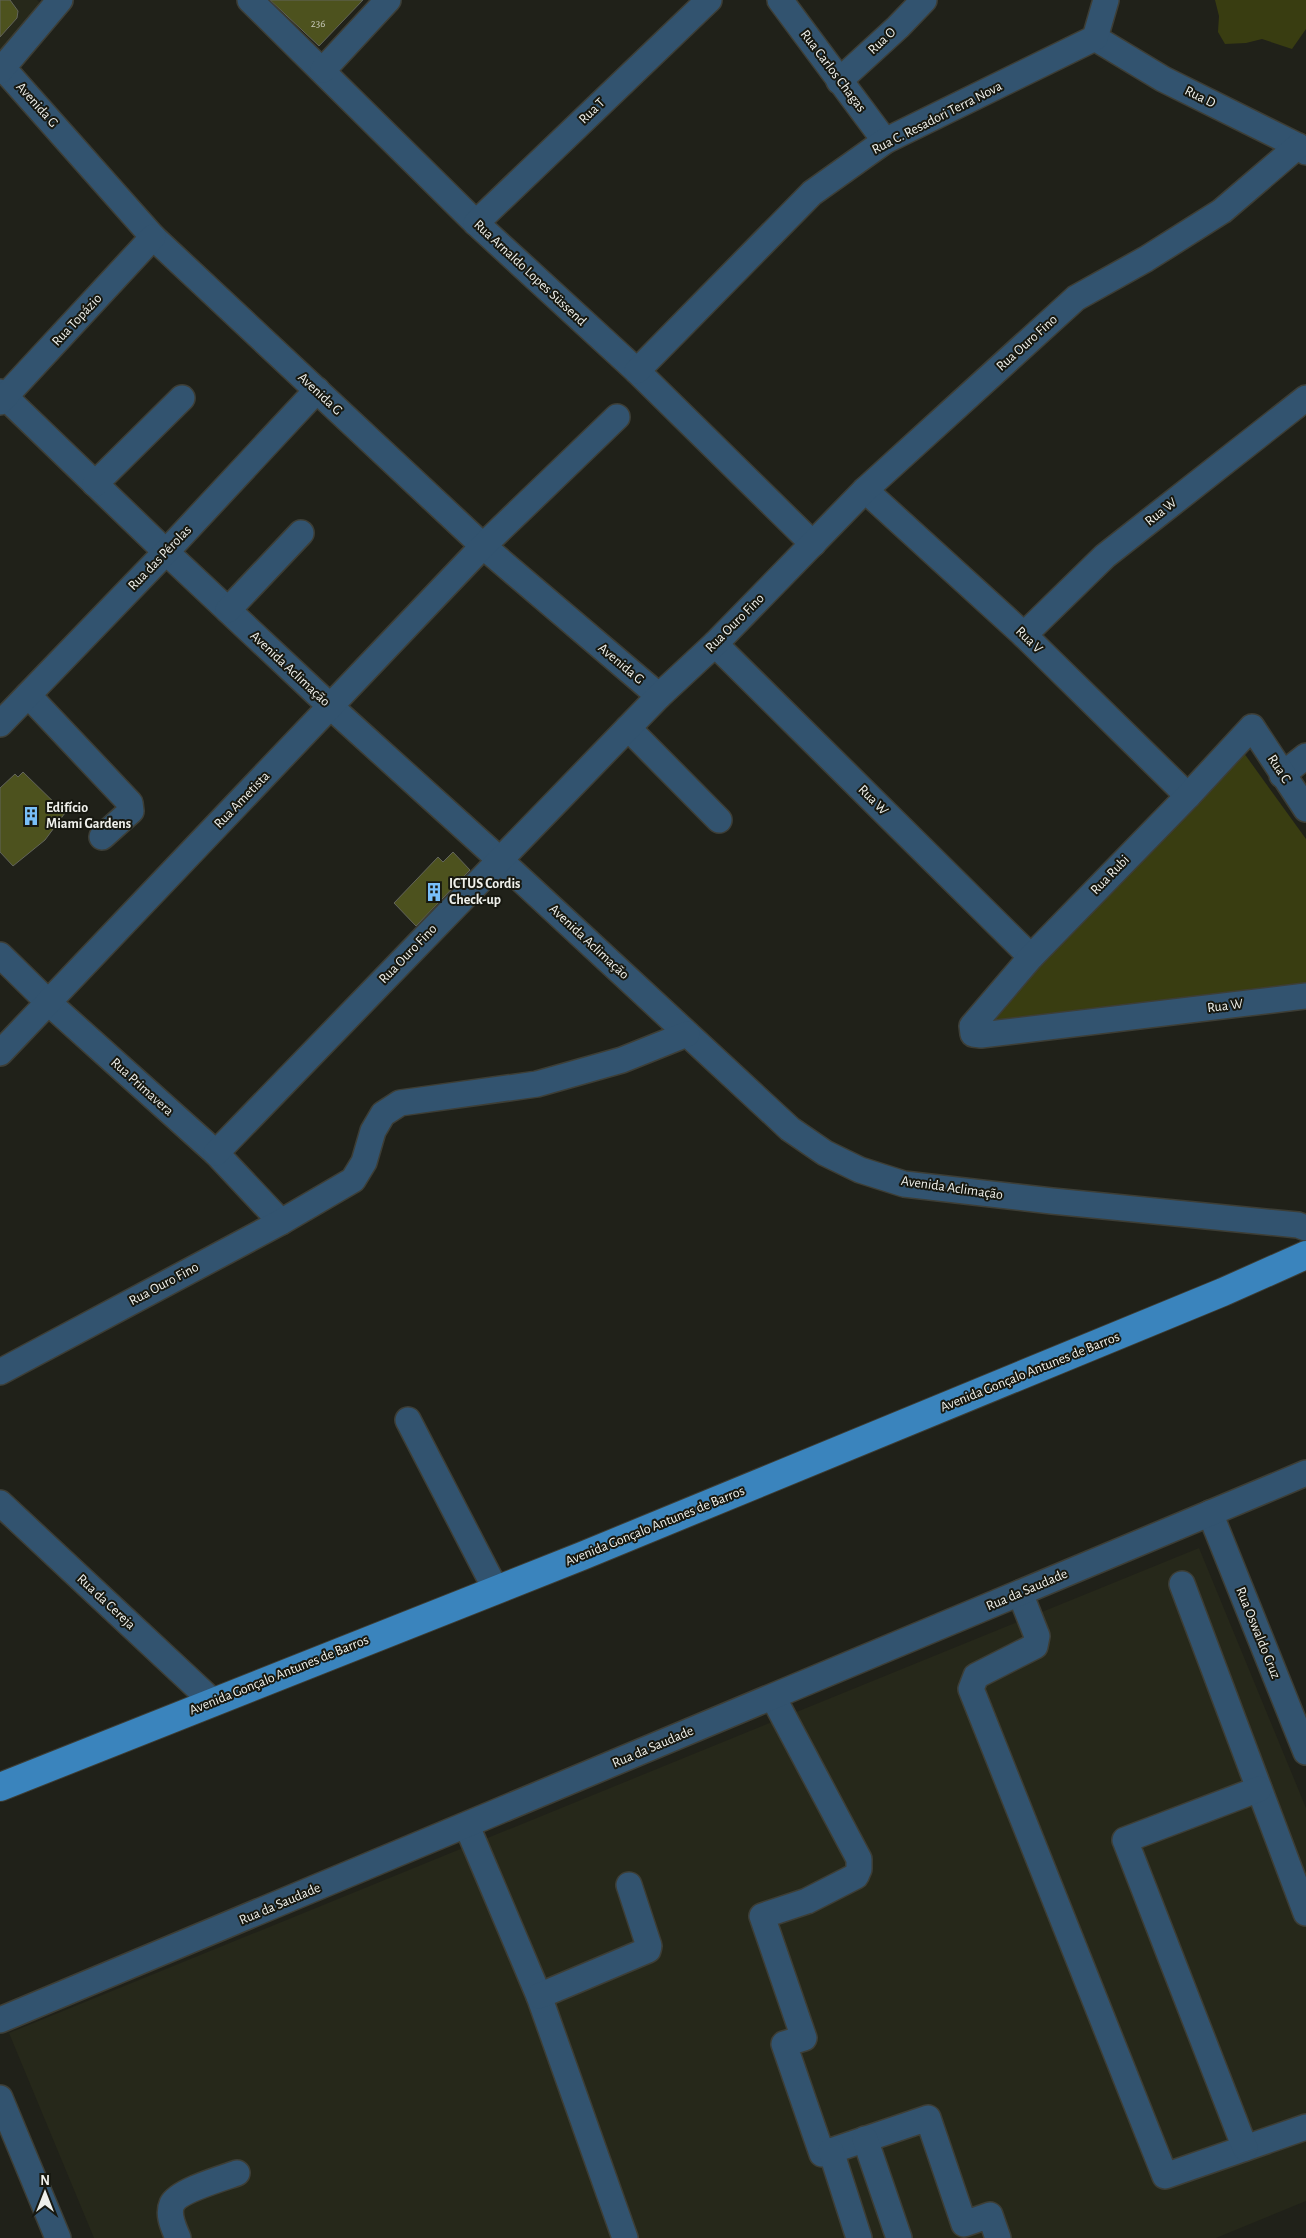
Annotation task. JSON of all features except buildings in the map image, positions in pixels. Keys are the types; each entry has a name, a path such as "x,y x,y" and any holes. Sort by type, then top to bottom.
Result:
{"main road":[{"name":"Avenida Gonçalo Antunes de Barros","path":"0,1787 582,1556 1223,1292 1306,1254"}],"street":[{"path":"2,69 60,0"},
{"name":"Rua Arnaldo Lopes Süssend","path":"250,0 476,223 637,372 813,544"},
{"path":"323,70 388,0"},
{"name":"Rua T","path":"476,223 708,0"},
{"name":"Rua Carlos Chagas","path":"780,0 885,141"},
{"name":"Rua O","path":"839,81 924,0"},
{"path":"1095,38 1106,0"},
{"name":"Rua C. Resadori Terra Nova","path":"637,372 812,193 885,141 1095,38"},
{"name":"Rua D","path":"1095,38 1163,79 1302,149"},
{"name":"Avenida G","path":"2,69 153,237 483,546 659,696"},
{"name":"Rua Ouro Fino","path":"216,1153 659,696 714,644 866,490 1076,298 1146,259 1222,211 1302,149"},
{"name":"Rua Topázio","path":"2,397 153,237"},
{"name":"Rua das Pérolas","path":"0,724 166,552 317,390"},
{"name":"Avenida Aclimação","path":"2,397 330,706 500,860 790,1129 825,1152 869,1173 904,1184 1052,1201 1298,1225 1306,1228"},
{"path":"95,484 182,398"},
{"name":"Rua W","path":"1024,635 1105,556 1306,398"},
{"name":"Rua Ametista","path":"0,1053 483,546 617,417"},
{"name":"Rua V","path":"866,490 1024,635 1188,796"},
{"path":"228,610 301,533"},
{"name":"Rua W","path":"714,644 1031,957"},
{"path":"28,695 130,802 131,812 102,837"},
{"path":"628,728 719,820"},
{"name":"Rua Rubi","path":"972,1026 1031,957 1252,728"},
{"name":"Rua C","path":"1252,728 1306,809"},
{"path":"1282,775 1306,756"},
{"name":"Rua Primavera","path":"0,955 48,1003 216,1153 281,1222"},
{"name":"Rua W","path":"972,1026 973,1034 981,1035 1306,996"},
{"name":"Rua Ouro Fino","path":"0,1372 281,1222 353,1180 364,1162 373,1131 383,1114 400,1103 537,1084 622,1060 687,1034"},
{"path":"408,1420 496,1590"},
{"name":"Rua da Saudade","path":"0,2020 1306,1473"},
{"name":"Rua da Cereja","path":"0,1503 212,1702"},
{"name":"Rua Oswaldo Cruz","path":"1210,1513 1306,1752"},
{"path":"1182,1584 1306,1913"},
{"path":"1020,1593 1037,1636 1035,1646 976,1676 971,1689 1165,2176 1306,2127"},
{"path":"773,1697 859,1859 859,1869 856,1876 806,1901 762,1916 804,2038 784,2044 822,2154 928,2118 964,2224 990,2215 998,2238"},
{"path":"1245,2148 1124,1840 1259,1790"},
{"path":"467,1826 539,1996 625,2238"},
{"path":"539,1996 648,1950 628,1885"},
{"path":"0,2098 58,2238"},
{"path":"866,2139 900,2238"},
{"path":"831,2151 859,2238"},
{"path":"178,2238 170,2218 172,2205 180,2195 238,2173"}],"shaded area":[{"path":"0,0 37,0 45,8 0,54"},
{"path":"1199,1548 1306,1808 1306,2201 1216,2238 94,2238 9,2033"}],"green space":[{"path":"1215,0 1306,0 1306,29 1292,49 1262,39 1246,43 1225,44 1218,32 1219,16"},
{"path":"1241,749 1306,839 1306,989 979,1029"}],"place":[{"name":"Edifício Miami Gardens","path":"31,816"},
{"name":"ICTUS Cordis Check-up","path":"434,892"}]}
